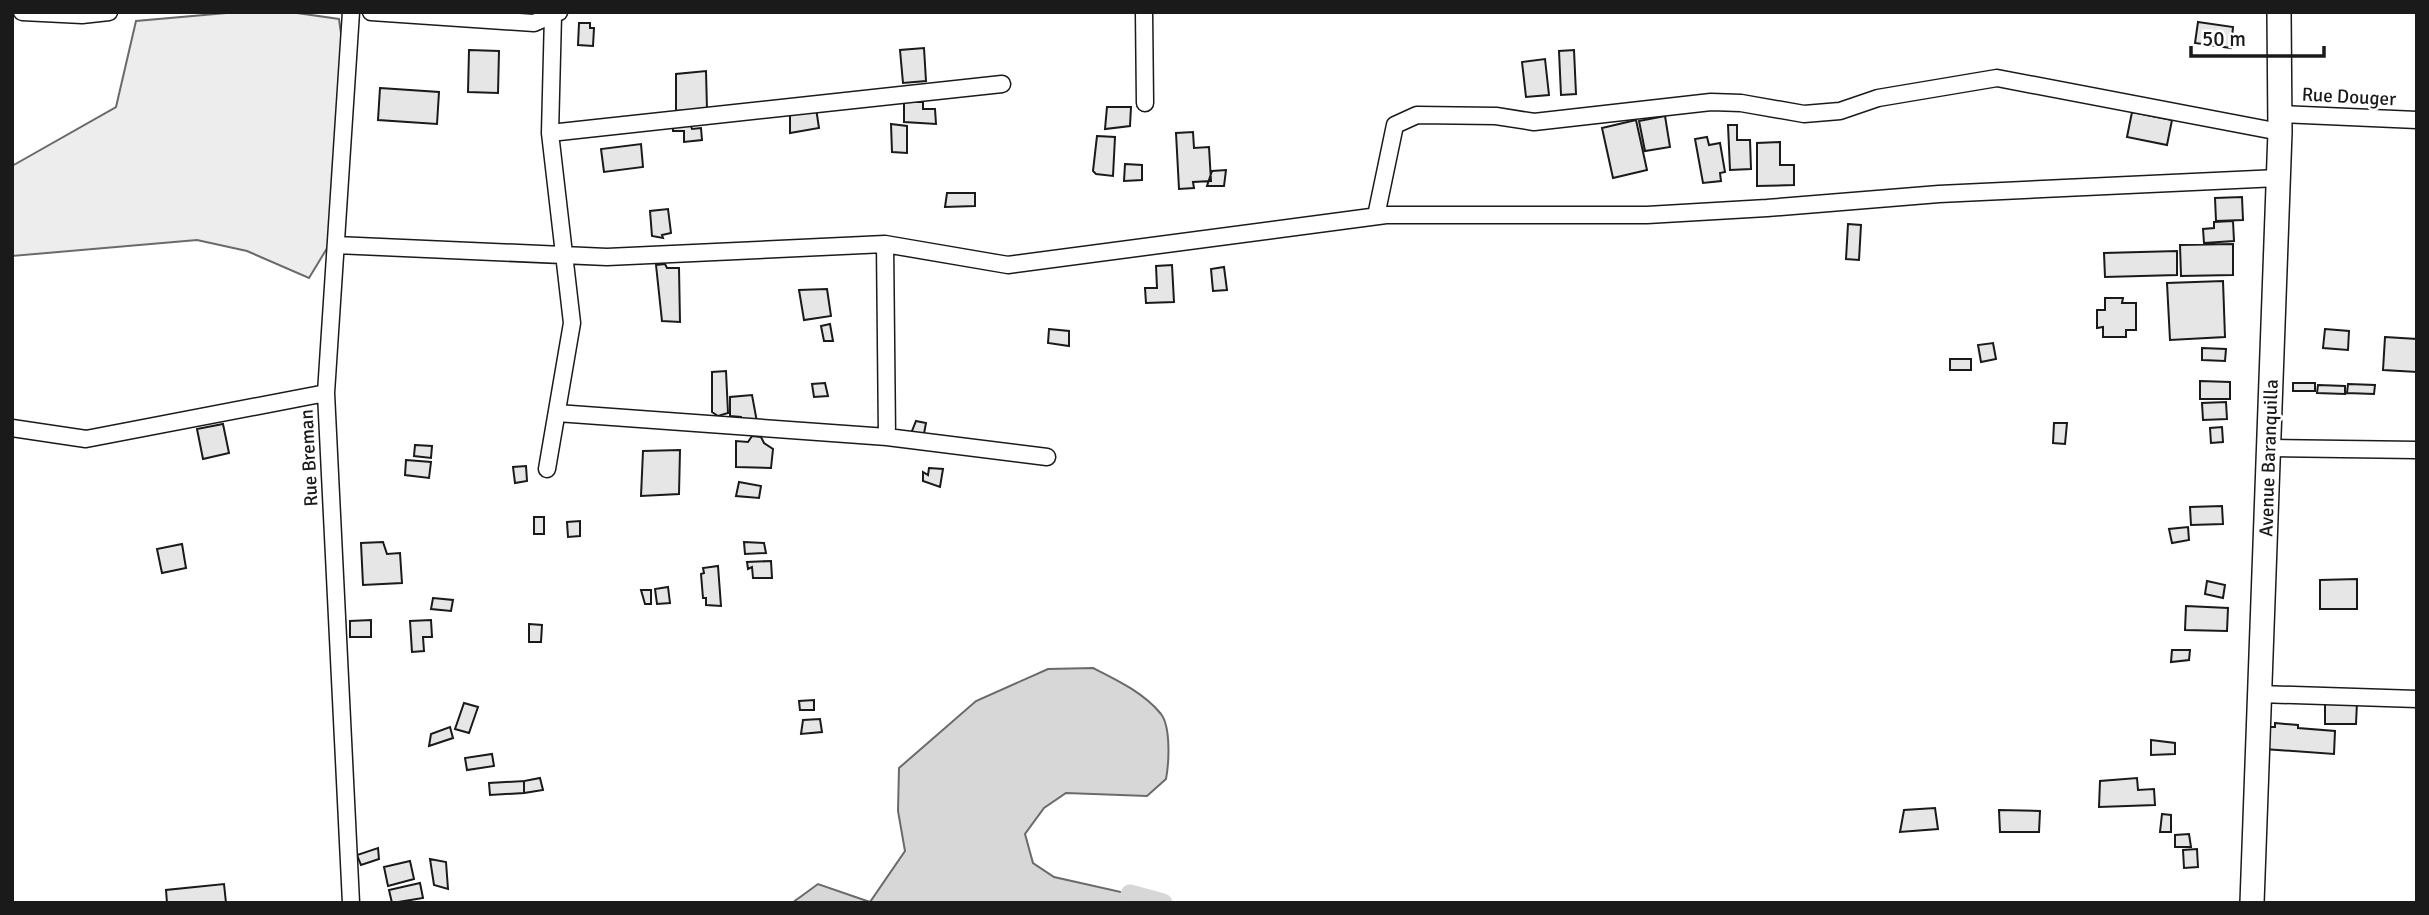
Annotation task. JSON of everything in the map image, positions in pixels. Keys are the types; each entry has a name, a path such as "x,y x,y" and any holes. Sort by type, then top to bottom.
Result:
{"main road":[{"name":"Avenue Baranquilla","path":"2252,903 2280,123 2279,12"}],"street":[{"path":"22,12 82,15 109,12"},
{"name":"Rue Breman","path":"351,12 326,393 351,903"},
{"path":"371,12 534,23 556,13 550,133 572,323 547,469"},
{"path":"1144,12 1145,103"},
{"name":"Rue Douger","path":"1376,216 1395,125 1417,115 1496,116 1534,122 1711,102 1741,103 1804,114 1840,111 1878,99 1997,78 2280,123 2417,120"},
{"path":"550,133 1002,84"},
{"path":"336,245 607,257 885,244 1008,265 1376,216 1647,215 1939,194 2278,178"},
{"path":"885,244 887,437"},
{"path":"12,428 86,439 326,393"},
{"path":"557,413 887,437 1047,457"},
{"path":"2268,448 2417,450"},
{"path":"2259,694 2417,699"}],"shaded area":[{"path":"238,12 290,12 339,19 344,55 329,245 309,278 247,251 197,240 12,256 12,166 116,107 136,21"},
{"path":"1093,668 1138,693 1161,714 1168,736 1166,779 1147,796 1066,793 1044,808 1025,834 1033,863 1054,877 1130,894 1133,903 792,903 818,884 870,902 905,851 898,811 899,768 976,701 1048,669"}],"building":[{"path":"2198,22 2233,27 2231,48 2195,43"},
{"path":"579,23 590,23 590,28 594,28 593,46 578,45"},
{"path":"924,48 926,81 903,83 900,50"},
{"path":"469,50 499,51 498,93 468,92"},
{"path":"1574,50 1576,94 1561,95 1559,51"},
{"path":"1545,59 1549,95 1526,97 1522,62"},
{"path":"706,71 707,109 676,111 676,74"},
{"path":"380,88 439,92 437,124 378,120"},
{"path":"914,98 915,102 923,102 923,109 935,109 936,124 904,122 904,99"},
{"path":"1107,107 1131,107 1130,126 1105,129"},
{"path":"816,108 819,128 790,133 790,111"},
{"path":"2132,112 2172,120 2167,145 2127,137"},
{"path":"1665,116 1670,147 1645,151 1639,121"},
{"path":"673,120 689,120 692,129 701,128 702,140 684,142 684,131 673,131"},
{"path":"1636,120 1647,170 1613,178 1602,128"},
{"path":"891,124 907,126 907,153 892,152"},
{"path":"1728,125 1737,125 1737,140 1750,140 1751,169 1730,170"},
{"path":"1193,132 1194,148 1209,147 1211,181 1193,182 1194,188 1179,189 1176,133"},
{"path":"1097,136 1115,137 1113,176 1096,174 1093,171"},
{"path":"1707,137 1709,145 1720,143 1725,172 1720,173 1721,181 1703,183 1695,139"},
{"path":"1780,142 1780,165 1794,165 1794,185 1757,186 1757,143"},
{"path":"641,144 643,167 604,172 601,149"},
{"path":"1125,164 1142,165 1142,180 1124,181"},
{"path":"1226,170 1224,186 1207,186 1212,171"},
{"path":"947,193 975,193 975,206 945,207"},
{"path":"2242,197 2243,220 2216,221 2215,198"},
{"path":"668,209 671,233 662,235 663,238 652,236 650,211"},
{"path":"2233,221 2234,241 2204,243 2203,229 2214,228 2214,222"},
{"path":"1848,224 1861,225 1859,260 1846,259"},
{"path":"2233,244 2233,275 2181,276 2180,245"},
{"path":"2177,251 2177,275 2105,277 2104,253"},
{"path":"665,264 667,268 679,268 680,322 662,321 656,265"},
{"path":"1172,265 1174,302 1146,303 1145,288 1157,288 1156,266"},
{"path":"1224,267 1227,290 1213,291 1211,269"},
{"path":"2223,281 2225,337 2170,340 2167,283"},
{"path":"827,289 831,316 804,320 799,290"},
{"path":"2105,298 2123,298 2122,303 2136,303 2136,330 2126,330 2126,337 2103,337 2103,327 2097,328 2097,310 2105,310"},
{"path":"830,324 833,341 824,341 821,326"},
{"path":"1049,329 1069,331 1069,346 1048,343"},
{"path":"2325,329 2349,331 2348,350 2323,348"},
{"path":"2385,337 2417,339 2417,372 2383,370"},
{"path":"1993,343 1996,359 1981,362 1978,345"},
{"path":"2202,348 2226,349 2225,361 2202,360"},
{"path":"1950,359 1971,359 1971,370 1950,370"},
{"path":"726,371 728,413 718,416 712,412 712,372"},
{"path":"2200,381 2230,382 2230,399 2200,399"},
{"path":"825,383 828,396 814,397 812,384"},
{"path":"2293,383 2315,383 2315,391 2293,391"},
{"path":"2348,384 2375,385 2374,394 2347,393"},
{"path":"2318,385 2345,386 2345,394 2317,393"},
{"path":"752,395 757,422 745,424 741,417 730,416 730,397"},
{"path":"2226,402 2227,419 2203,420 2202,403"},
{"path":"916,421 926,423 923,439 910,436"},
{"path":"2054,423 2067,423 2065,444 2053,443"},
{"path":"223,424 229,453 203,459 197,429"},
{"path":"2222,427 2223,442 2211,443 2210,428"},
{"path":"752,436 761,437 764,443 773,449 771,468 736,467 736,441 748,442"},
{"path":"415,445 432,446 431,458 414,456"},
{"path":"680,450 679,494 641,496 643,451"},
{"path":"406,460 431,462 429,478 405,475"},
{"path":"526,466 527,481 515,483 513,467"},
{"path":"929,468 943,469 940,487 923,481 923,472 928,475"},
{"path":"739,482 761,486 759,498 736,496"},
{"path":"2222,506 2223,524 2191,525 2190,507"},
{"path":"534,517 544,517 544,534 534,534"},
{"path":"580,521 580,536 568,537 567,522"},
{"path":"2188,527 2189,540 2172,543 2169,529"},
{"path":"383,542 387,554 400,553 402,583 363,585 361,543"},
{"path":"744,542 764,543 766,553 745,554"},
{"path":"182,544 186,568 162,573 157,549"},
{"path":"771,561 772,578 753,578 752,567 748,569 747,562"},
{"path":"718,566 721,606 706,605 701,574 704,573 703,568"},
{"path":"2357,579 2357,609 2320,609 2320,580"},
{"path":"2207,581 2225,585 2223,598 2205,594"},
{"path":"668,587 670,603 657,604 655,589"},
{"path":"641,590 651,590 651,604 645,604"},
{"path":"433,598 453,600 451,611 431,609"},
{"path":"2186,606 2228,608 2227,631 2185,630"},
{"path":"371,620 371,637 350,637 350,621"},
{"path":"431,620 432,637 423,637 424,651 412,652 410,621"},
{"path":"529,624 542,625 541,642 529,642"},
{"path":"2172,650 2190,650 2189,660 2171,662"},
{"path":"814,700 814,710 800,710 799,701"},
{"path":"2325,701 2357,702 2356,724 2325,724"},
{"path":"464,703 478,707 469,733 455,729"},
{"path":"820,719 822,732 801,734 803,720"},
{"path":"2275,723 2335,731 2334,754 2264,749 2266,727 2275,727"},
{"path":"450,727 453,738 429,746 431,734"},
{"path":"2151,740 2175,743 2175,754 2151,755"},
{"path":"492,754 494,766 467,770 465,758"},
{"path":"540,778 543,790 524,793 524,781"},
{"path":"2137,778 2138,790 2154,789 2155,805 2099,807 2100,781"},
{"path":"524,781 524,793 490,795 489,783"},
{"path":"1935,808 1938,829 1900,832 1904,810"},
{"path":"1999,810 2040,811 2039,832 2000,832"},
{"path":"2162,814 2171,815 2171,832 2160,832"},
{"path":"2189,834 2191,847 2175,847 2175,835"},
{"path":"378,848 379,859 361,865 357,855"},
{"path":"2197,849 2198,867 2184,868 2183,850"},
{"path":"430,859 446,862 448,889 434,885"},
{"path":"410,861 414,879 388,886 384,867"},
{"path":"420,883 423,898 392,903 389,890"},
{"path":"224,884 226,903 167,903 166,890"}],"waterway":[{"path":"1130,894 1163,903"}]}
